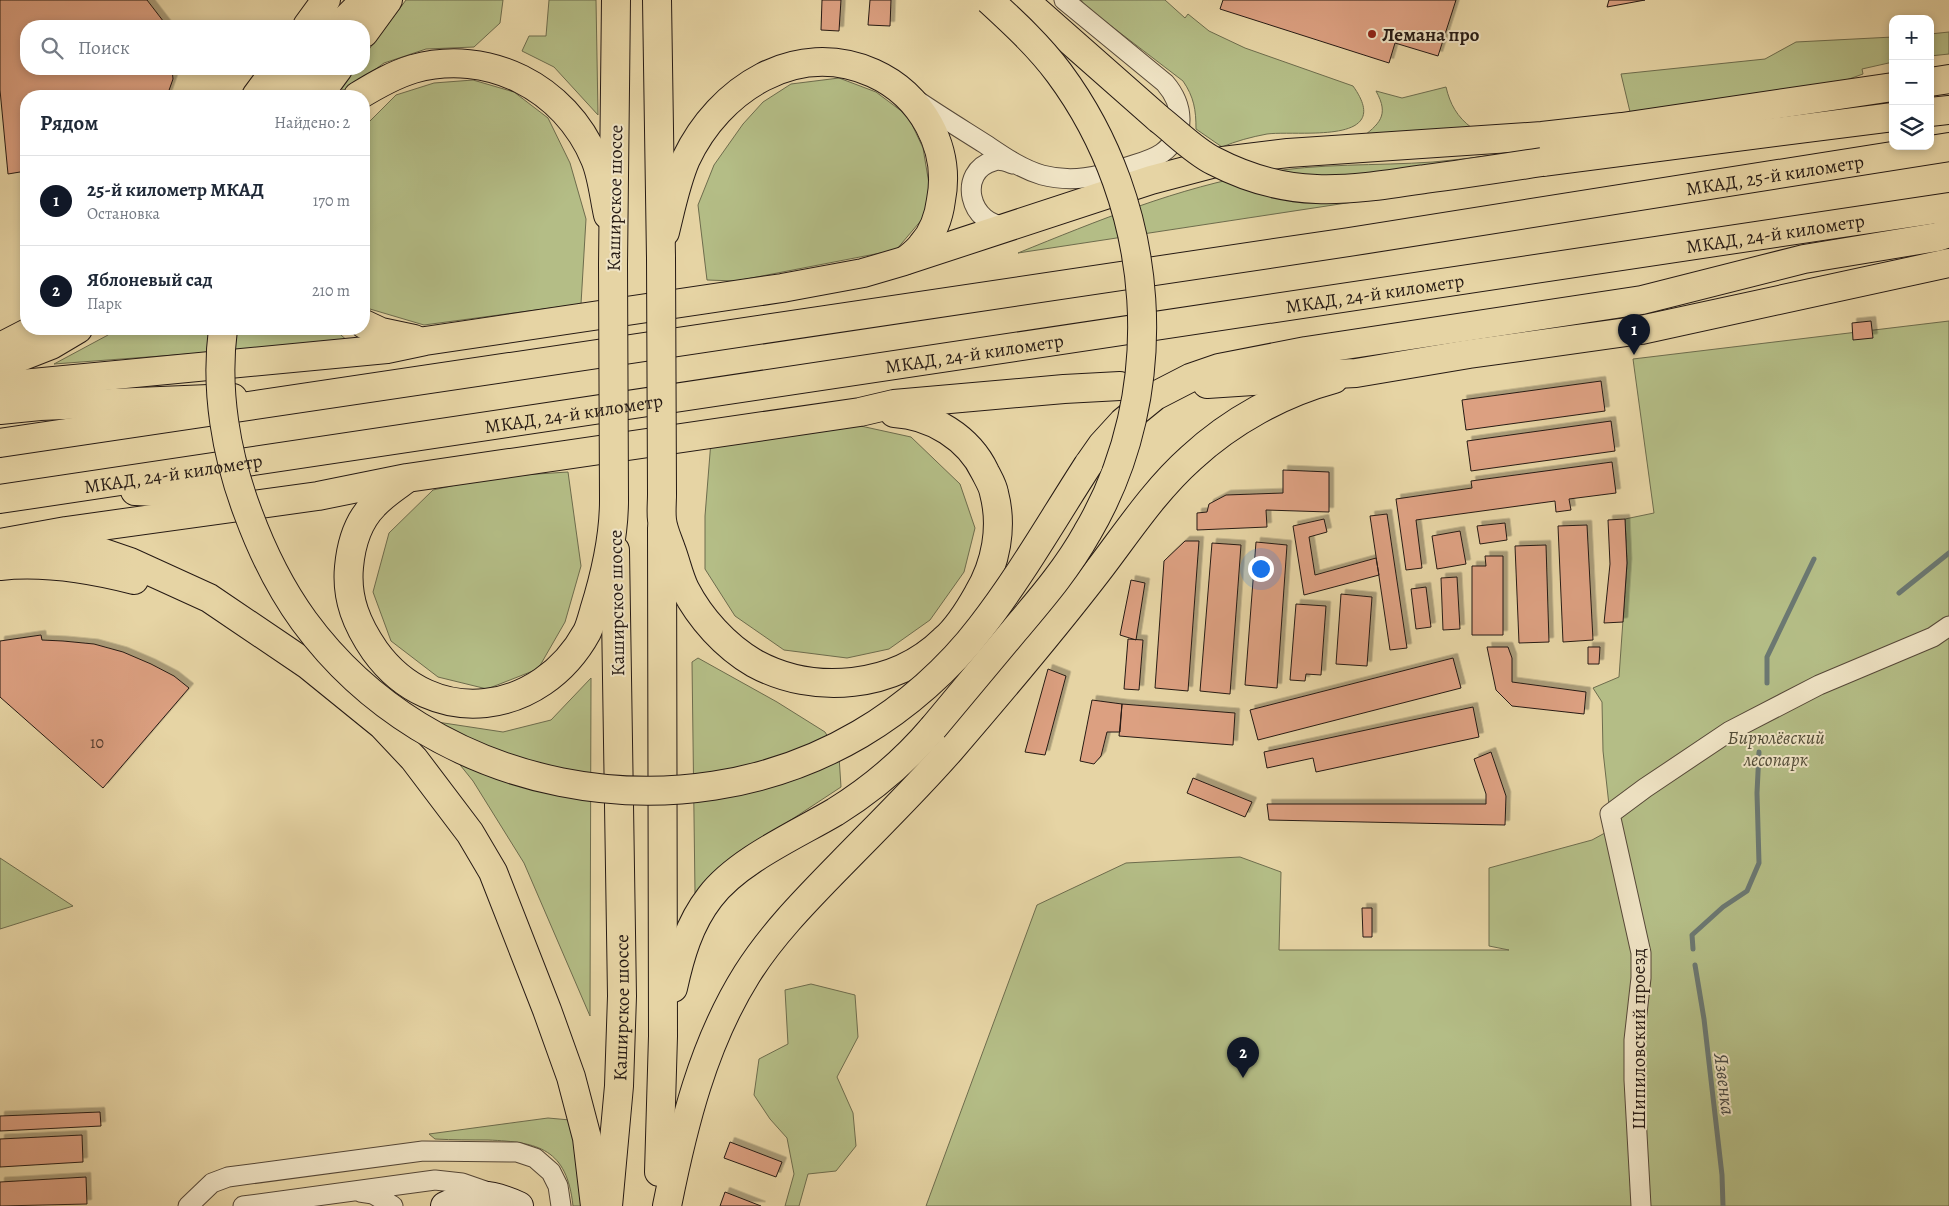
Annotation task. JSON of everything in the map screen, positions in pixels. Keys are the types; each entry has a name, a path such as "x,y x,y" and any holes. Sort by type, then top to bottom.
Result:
{"main road":[{"path":"311,20 326,0"},
{"path":"345,20 365,0"},
{"path":"370,25 388,0"},
{"name":"Каширское шоссе","path":"608,1206 618,1103 622,996 612,265 616,0"},
{"path":"657,0 662,250 663,1036 661,1139 657,1206"},
{"path":"663,1036 676,971 686,939 696,918 710,897 728,877 751,861 866,792 890,773 916,748 1047,592 1088,533 1107,494 1122,456 1134,410 1142,364 1143,322 1140,277 1130,221 1109,157 1087,114 1059,72 1022,30 989,0"},
{"path":"1024,0 1159,119 1212,160 1241,173 1277,185 1310,190 1338,191 1369,188 1542,162 1889,118"},
{"path":"662,250 674,195 686,160 714,116 736,94 758,79 787,66 823,62 847,65 873,73 893,86 913,103 928,122 938,142 943,163 944,185 934,227 922,245 904,261"},
{"path":"368,90 382,81 414,69 447,64 478,66 509,74 539,88 560,106 582,134 596,160 613,237"},
{"path":"260,90 272,75"},
{"path":"289,90 300,75"},
{"path":"322,90 334,75"},
{"path":"1934,81 1949,79"},
{"path":"0,386 387,349 425,341 782,288 863,272 904,261 1151,180 1223,161 1288,153 1542,136 1889,88"},
{"path":"1934,112 1949,110"},
{"name":"МКАД, 25-й километр","path":"322,395 1350,242 1949,147"},
{"name":"МКАД, 24-й километр","path":"0,499 1949,207"},
{"path":"222,335 221,389 226,434 239,488 258,539 278,581 305,622 339,662 376,696 420,727 470,754 520,773 574,786 644,792 688,790 748,780 807,760 860,734 910,700 949,664 980,629 1102,445 1123,422 1155,396 1190,378 1219,368 1306,351 1642,300 1804,259 1936,237 1949,233"},
{"path":"667,1206 680,1138 700,1075 728,1008 766,945 801,905 908,796 950,749 1048,633 1162,488 1192,457 1224,432 1260,409 1313,385 1356,373 1469,354 1640,330 1949,263"},
{"path":"370,327 381,332 425,341"},
{"path":"0,347 23,335"},
{"path":"0,365 51,344 67,335"},
{"path":"1203,384 1356,373"},
{"path":"6,542 66,531 318,496 407,478 860,412 894,404 1064,388 1120,386"},
{"path":"0,410 40,406 322,395"},
{"path":"0,443 322,395"},
{"path":"662,521 684,588 705,619 730,646 754,663 785,675 816,682 850,682 884,676 914,663 944,640 969,610 985,582 994,556 999,528 994,491 980,461 957,435 930,421 901,414 860,412"},
{"path":"407,478 373,505 359,526 351,552 348,580 352,609 369,642 385,664 408,684 432,696 462,703 490,703 524,694 548,679 571,655 588,631 602,585 614,508"},
{"path":"69,489 208,494 376,483"},
{"path":"6,542 55,544 92,549 130,562 210,598 245,620 308,665 382,725 414,759 470,833 493,872 571,1077 588,1138 595,1206"},
{"path":"0,566 48,565 105,573 148,584 245,620"},
{"path":"445,1206 455,1200 473,1195 491,1196 511,1202"}],"street":[{"path":"893,86 1020,166 1041,175 1073,180 1100,176 1148,160 1162,153 1173,142 1179,128 1179,105 1172,92 1165,83 1064,0"},
{"path":"1012,226 999,226 983,218 973,204 972,186 980,170 994,160 1020,166"},
{"name":"Шипиловский проезд","path":"1640,1206 1634,1040 1641,978 1641,953 1610,814 1644,788 1730,731 1820,686 1933,637 1949,626"},
{"path":"188,1206 209,1186 220,1179 228,1177 423,1151 509,1152 529,1155 545,1165 555,1178 560,1194 561,1206"},
{"path":"243,1206 420,1181 451,1181 475,1187 511,1202"},
{"path":"354,1191 373,1194 393,1206"}],"green space":[{"path":"406,0 503,0 500,23 474,47 426,49 384,63 370,73 370,48"},
{"path":"549,0 596,0 598,115 554,67 522,51 529,36 546,36"},
{"path":"1081,0 1165,0 1185,18 1188,14 1209,31 1245,48 1353,86 1363,105 1362,118 1353,126 1338,131 1267,134 1244,139 1222,147 1196,129 1194,104 1183,81 1085,6"},
{"path":"1949,32 1949,54 1934,56 1934,34"},
{"path":"1889,37 1889,63 1862,69 1863,74 1824,88 1631,116 1621,74 1765,59 1796,42"},
{"path":"350,75 368,75 347,90 340,88"},
{"path":"839,78 876,92 908,116 923,148 930,190 924,217 896,250 736,281 707,280 698,205 714,165 743,124 763,102 791,84"},
{"path":"473,80 514,92 548,118 570,163 586,219 581,304 424,325 370,309 370,121 396,95 434,83"},
{"path":"1446,87 1455,110 1472,128 1360,139 1377,124 1382,113 1382,107 1376,91 1402,98"},
{"path":"1534,149 1537,174 1018,253 1139,206 1232,179 1284,170 1326,166 1433,162"},
{"name":"Бирюлёвский лесопарк","path":"1949,321 1949,1206 926,1206 1037,905 1126,863 1240,857 1281,872 1279,950 1509,950 1489,946 1489,868 1592,840 1614,828 1610,814 1603,751 1602,702 1593,688 1619,677 1627,563 1625,519 1654,513 1633,359"},
{"path":"108,335 341,335 349,342 54,364"},
{"path":"847,423 911,437 960,484 975,528 964,572 930,620 889,649 847,658 784,650 735,616 705,569 705,516 711,441"},
{"path":"568,472 581,566 565,622 538,669 487,689 438,677 391,641 373,592 389,533 433,490 492,477"},
{"path":"698,658 777,702 825,732 839,756 841,787 721,866 695,893 692,662"},
{"path":"591,678 590,1016 524,863 473,781 424,720 503,732 551,720"},
{"path":"0,858 73,906 0,929"},
{"path":"811,984 855,995 858,1037 837,1077 853,1113 856,1146 836,1171 808,1174 799,1206 785,1206 794,1174 787,1138 770,1119 754,1095 759,1059 788,1044 785,990"},
{"path":"548,1118 570,1120 577,1152 581,1206 573,1206 570,1187 564,1172 557,1161 547,1152 522,1143 435,1139 429,1134"}],"building":[{"path":"0,0 147,0 162,20 20,20 20,75 173,75 173,79 169,90 20,90 20,172 8,174 0,90"},
{"path":"822,0 841,0 839,31 821,30"},
{"path":"870,0 891,0 890,26 868,25"},
{"name":"Лемана про","path":"1223,0 1456,0 1438,56 1395,43 1389,63 1220,9"},
{"path":"1609,0 1645,0 1607,7"},
{"path":"1871,321 1873,338 1853,340 1852,323"},
{"path":"1601,381 1605,411 1466,430 1462,400"},
{"path":"1611,421 1615,451 1471,471 1467,441"},
{"path":"1612,462 1616,493 1569,499 1571,510 1556,512 1555,501 1416,520 1422,568 1406,570 1396,499 1472,488 1471,481"},
{"path":"1283,470 1329,472 1329,512 1266,510 1267,527 1197,530 1197,513 1207,512 1209,504 1226,495 1283,493"},
{"path":"1387,514 1407,648 1390,650 1370,516"},
{"path":"1324,519 1327,532 1309,537 1315,575 1376,558 1379,575 1304,595 1293,526"},
{"path":"1625,519 1627,563 1623,622 1604,623 1610,564 1608,520"},
{"path":"1505,523 1507,540 1480,544 1477,526"},
{"path":"1587,525 1593,640 1563,642 1558,526"},
{"path":"1460,531 1466,564 1437,569 1432,536"},
{"path":"1185,541 1199,541 1188,691 1155,688 1164,561"},
{"path":"1256,542 1287,545 1277,688 1245,685"},
{"path":"1212,543 1241,545 1230,694 1200,691"},
{"path":"1546,545 1549,642 1519,643 1515,546"},
{"path":"1485,556 1503,556 1503,635 1472,635 1472,566 1486,566"},
{"path":"1457,577 1460,629 1443,630 1441,578"},
{"path":"1131,580 1145,583 1136,640 1120,635"},
{"path":"1426,587 1431,627 1416,629 1411,589"},
{"path":"1341,594 1372,597 1367,666 1336,664"},
{"path":"1296,604 1326,606 1321,675 1306,674 1305,681 1290,680"},
{"path":"41,635 42,640 94,644 123,652 174,676 189,688 103,788 0,697 0,641"},
{"path":"1128,639 1143,640 1139,690 1124,689"},
{"path":"1487,647 1508,647 1512,658 1512,682 1586,692 1584,714 1512,706 1496,690"},
{"path":"1588,647 1600,647 1599,664 1588,664"},
{"path":"1453,658 1461,688 1258,740 1250,710"},
{"path":"1048,669 1066,676 1045,755 1025,752"},
{"path":"1092,700 1122,704 1120,732 1107,732 1101,756 1094,764 1080,761"},
{"path":"1122,704 1235,713 1233,745 1119,736"},
{"path":"1473,707 1479,737 1316,772 1313,758 1267,768 1264,752"},
{"path":"1491,752 1506,796 1505,825 1269,820 1267,804 1486,804 1486,794 1474,759"},
{"path":"1193,778 1252,802 1245,817 1187,793"},
{"path":"1362,908 1372,908 1372,937 1363,937"},
{"path":"100,1112 101,1126 0,1131 0,1116"},
{"path":"82,1135 83,1162 0,1167 0,1139"},
{"path":"730,1142 782,1162 776,1177 724,1158"},
{"path":"86,1177 87,1204 0,1206 0,1182"},
{"path":"725,1192 761,1206 720,1206"}],"waterway":[{"name":"Язвенка","path":"1899,593 1949,553"},
{"path":"1767,683 1767,657 1814,559"},
{"name":"Язвенка","path":"1693,949 1692,935 1723,907 1747,891 1759,863 1757,793 1759,752"},
{"name":"Язвенка","path":"1695,965 1704,1019 1722,1175 1723,1206"}],"place":[{"name":"Лемана про","path":"1372,34"},
{"name":"25-й километр МКАД","path":"1634,355"},
{"name":"Яблоневый сад","path":"1243,1078"}]}
